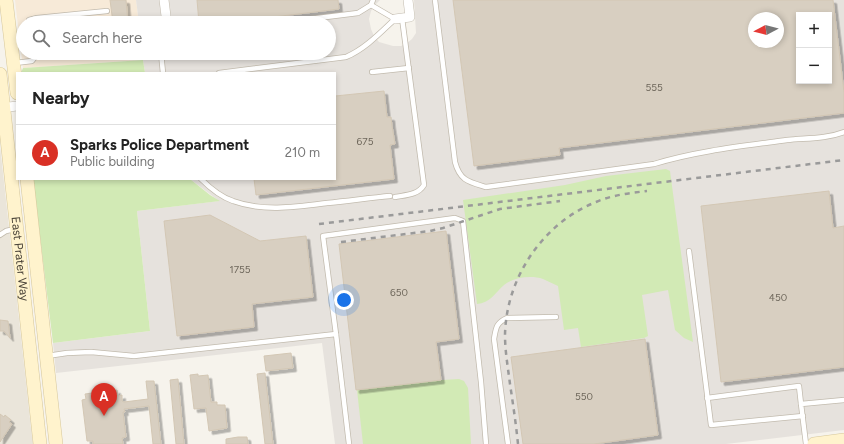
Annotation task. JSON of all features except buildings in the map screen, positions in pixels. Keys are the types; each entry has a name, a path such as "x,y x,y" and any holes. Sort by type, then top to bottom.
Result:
{"main road":[{"path":"6,0 16,83"},
{"name":"East Prater Way","path":"0,74 2,108 17,229 40,444"},
{"name":"East Prater Way","path":"27,180 56,444"},
{"path":"814,444 844,440"}],"street":[{"path":"164,0 167,16"},
{"path":"399,19 410,17 408,0"},
{"path":"2,108 16,106"}],"lane":[{"path":"435,0 455,162 458,172 468,182 486,187 654,164 678,156 786,140 835,135 844,132"},
{"path":"201,180 232,201 255,207 279,208 303,206 415,194 421,190 424,185 409,68 399,19 372,2 358,13 334,16"},
{"path":"56,16 107,11"},
{"path":"336,58 346,57 356,53 399,19"},
{"path":"14,63 33,60"},
{"path":"162,60 163,72"},
{"path":"227,72 322,60"},
{"path":"372,72 409,68"},
{"path":"349,444 323,236 455,218 463,221 481,382 486,444"},
{"path":"0,236 6,231 17,229"},
{"path":"688,251 711,425 803,416"},
{"path":"508,444 494,339 496,327 500,321 507,318 556,317"},
{"path":"46,356 91,352 134,356 336,334"},
{"path":"707,398 799,386 806,444"},
{"path":"801,404 844,400"}],"shaded area":[{"path":"15,0 136,0 138,16 17,16"},
{"path":"136,0 380,0 371,11 369,19 374,36 379,42 393,46 401,46 412,39 416,33 414,0 844,0 844,430 726,444 335,444 322,343 56,373 53,343 150,331 137,211 219,201 191,180 336,180 336,72 145,72 143,60 336,60 336,16 138,16"},
{"path":"22,60 143,60 23,68"},
{"path":"0,146 31,428 33,444 0,444"}],"green space":[{"path":"143,60 145,72 21,72 23,68"},
{"path":"666,169 670,171 693,342 684,338 675,330 668,290 642,295 648,336 644,338 581,347 578,328 564,330 558,286 543,279 528,277 512,280 504,285 489,300 477,304 463,200 565,185 606,176"},
{"path":"33,180 191,180 220,201 137,211 150,331 53,343"},
{"path":"459,379 464,381 468,388 471,444 363,444 357,390"}],"railway":[{"path":"319,224 844,160"},
{"path":"518,444 505,335 507,314 512,293 520,273 544,238 577,211 608,198 647,191"},
{"path":"341,242 430,231 500,209 560,201"}],"place":[{"name":"Sparks Police Department","path":"104,416"}]}
